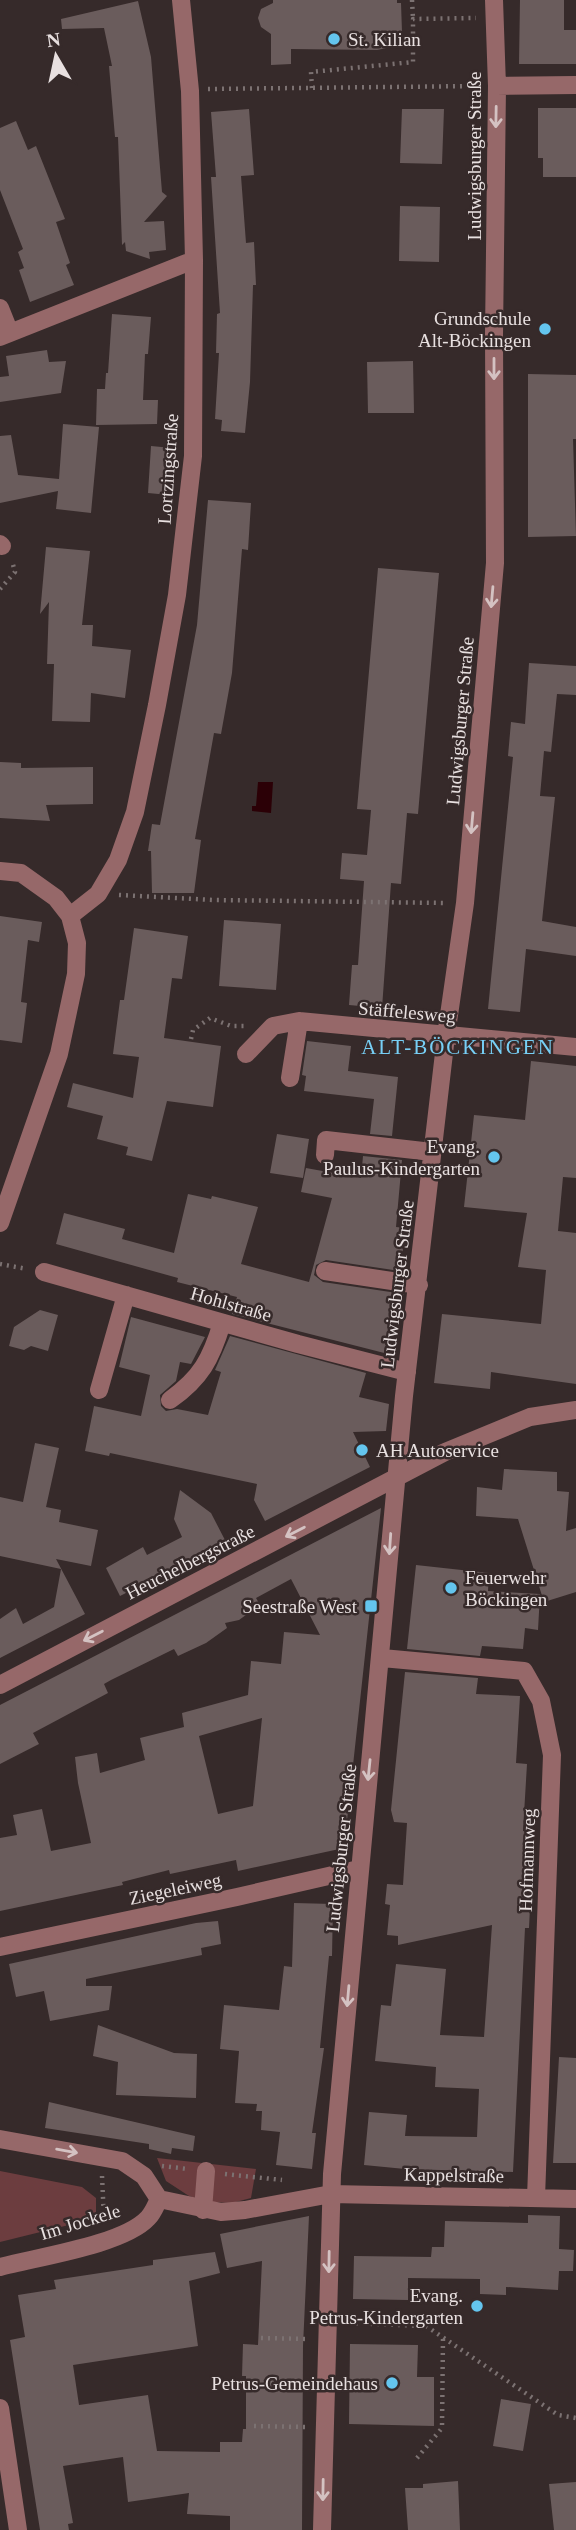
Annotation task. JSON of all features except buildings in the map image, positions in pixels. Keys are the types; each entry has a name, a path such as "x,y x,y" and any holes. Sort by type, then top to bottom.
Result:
{"street":[{"name":"Lortzingstraße","path":"70,916 98,894 118,860 135,812 158,705 177,596 193,456 194,260 190,91 181,0"},
{"name":"Ludwigsburger Straße","path":"322,2530 331,2194 359,1869 382,1658 391,1531 407,1373 446,1036 465,903 495,563 495,0"},
{"path":"497,86 576,85"},
{"path":"0,308 5,335 194,260"},
{"path":"0,871 21,873 56,898 70,916 78,943 76,974 59,1054 0,1223"},
{"path":"290,1079 299,1021"},
{"name":"Stäffelesweg","path":"273,1026 299,1021 576,1047"},
{"path":"246,1054 273,1026"},
{"path":"325,1155 326,1140 432,1152"},
{"path":"325,1271 419,1285"},
{"name":"Hohlstraße","path":"44,1272 407,1373"},
{"path":"99,1390 126,1295"},
{"path":"170,1400 190,1386 206,1366 222,1323"},
{"path":"398,1476 445,1452 530,1417 576,1410"},
{"name":"Heuchelbergstraße","path":"0,1685 398,1476"},
{"name":"Hofmannweg","path":"382,1658 524,1671 541,1701 552,1755 536,2198"},
{"name":"Ziegeleiweg","path":"0,1947 359,1869"},
{"path":"0,2139 122,2161 144,2176 159,2199"},
{"path":"203,2210 206,2171"},
{"name":"Kappelstraße","path":"159,2199 221,2212 331,2194 576,2199"},
{"name":"Im Jockele","path":"0,2267 105,2241 132,2229 148,2217 159,2199"},
{"path":"0,2408 18,2530"}],"path":[{"path":"312,88 311,72 413,62 412,0"},
{"path":"413,19 472,18"},
{"path":"208,89 461,86"},
{"path":"98,894 214,901 465,903"},
{"path":"191,1039 193,1030 210,1018 231,1026 273,1026"},
{"path":"101,2157 105,2241"},
{"path":"261,2338 327,2331 426,2326 558,2414 576,2418"},
{"path":"418,2458 442,2428 443,2337"},
{"path":"256,2384 326,2384"},
{"path":"254,2426 324,2427"}],"shaded area":[{"path":"258,782 273,782 271,813 252,811 252,806 256,806"},
{"path":"157,2158 256,2169 251,2198 232,2203 210,2202 189,2196 166,2181"},
{"path":"0,2171 82,2187 96,2198 96,2212 81,2222 0,2242"}],"place":[{"name":"St. Kilian","path":"334,39"},
{"name":"Grundschule Alt-Böckingen","path":"545,329"},
{"name":"Evang. Paulus-Kindergarten","path":"494,1157"},
{"name":"AH Autoservice","path":"362,1450"},
{"name":"Feuerwehr Böckingen","path":"451,1588"},
{"name":"Seestraße West","path":"371,1606"},
{"name":"Evang. Petrus-Kindergarten","path":"477,2306"},
{"name":"Petrus-Gemeindehaus","path":"392,2383"}],"district":[{"name":"ALT-BÖCKINGEN","path":"458,1047"}]}
